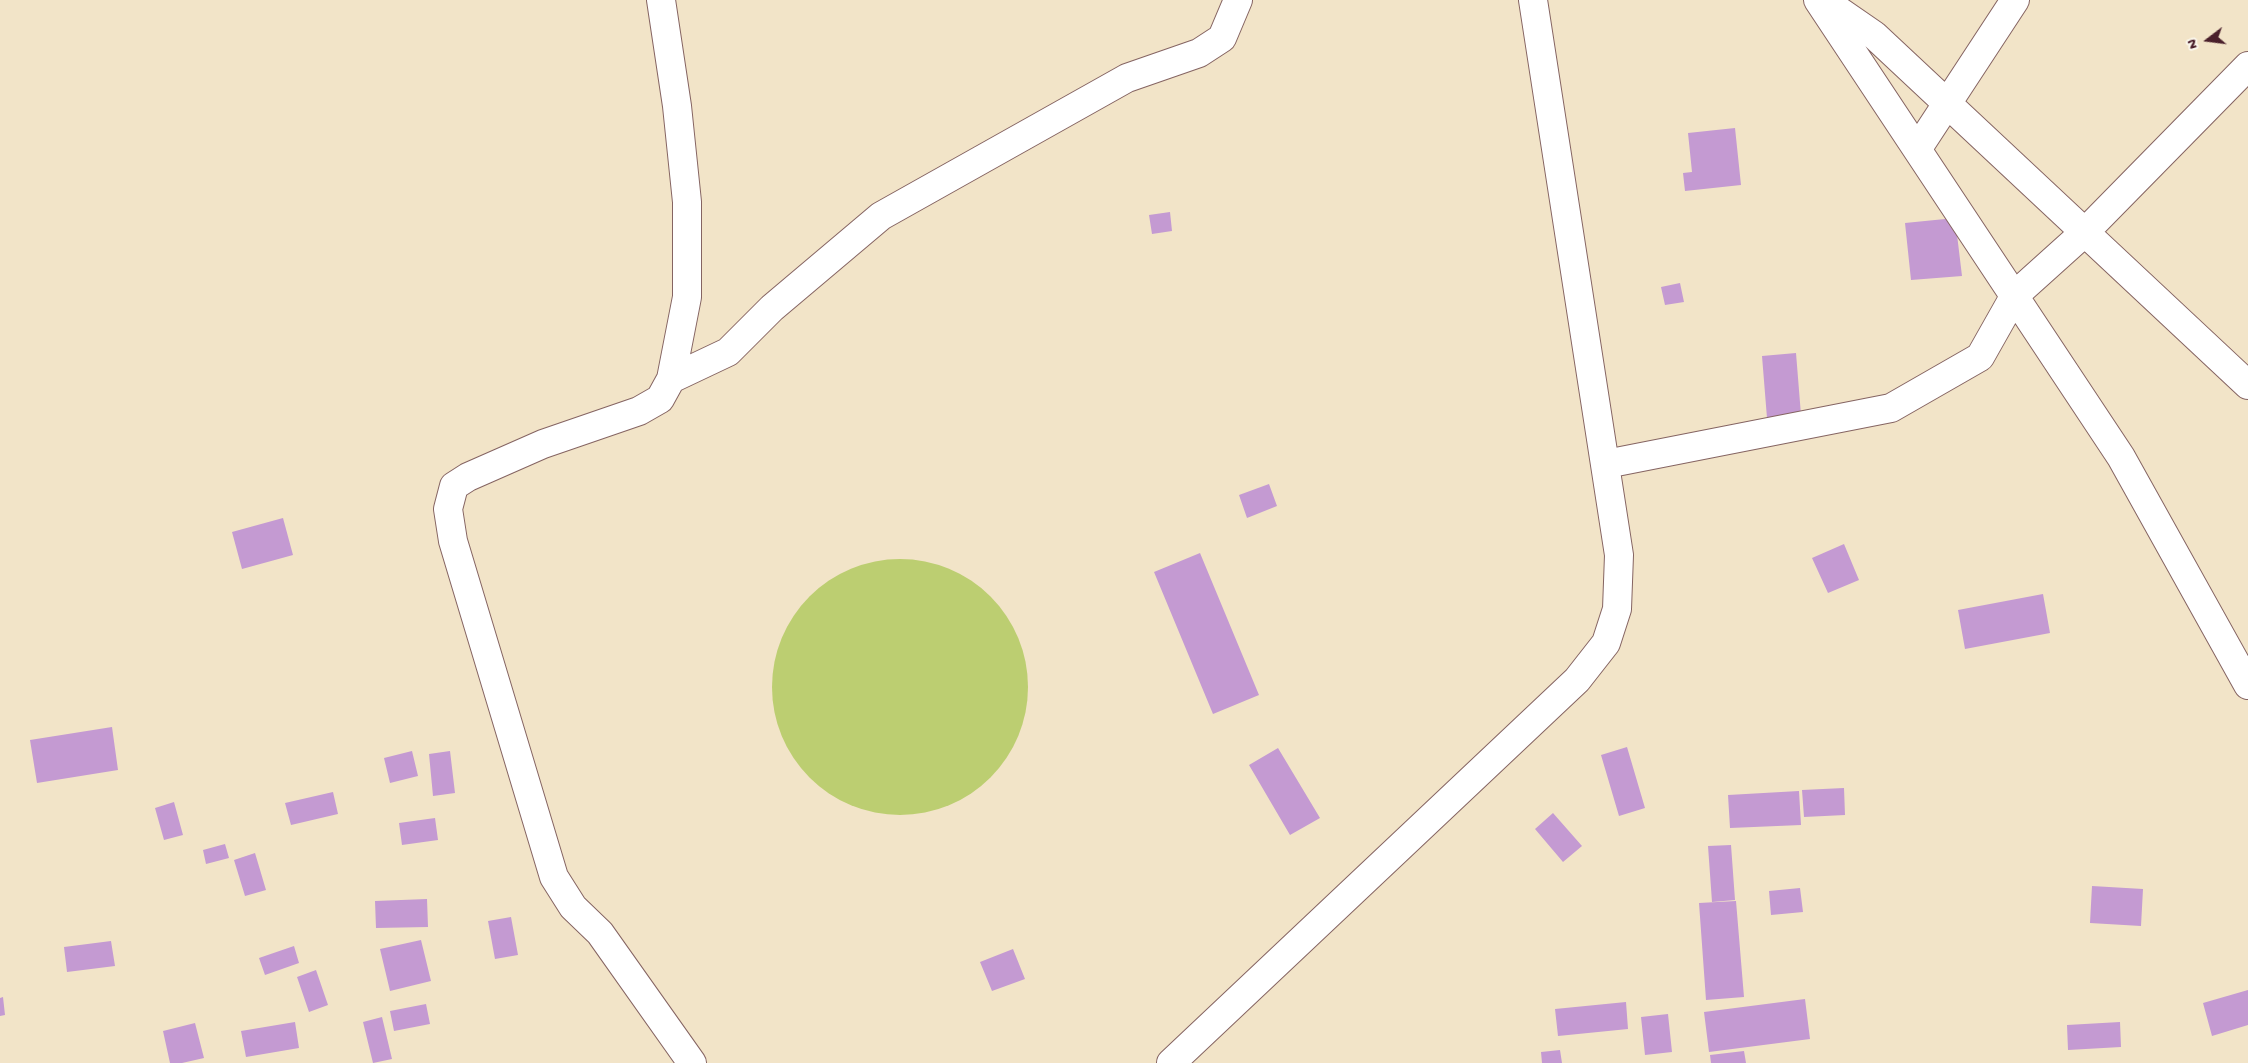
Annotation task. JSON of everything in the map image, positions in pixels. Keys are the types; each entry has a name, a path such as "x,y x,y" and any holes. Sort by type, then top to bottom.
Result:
{"street":[{"path":"661,0 678,106 687,202 687,297 671,378 660,399 639,411 543,444 468,477 454,486 448,509 453,541 554,877 573,908 600,932 692,1063"},
{"path":"671,378 728,352 772,308 880,216 1127,78 1199,53 1222,38 1238,0"},
{"path":"1171,1063 1577,680 1606,643 1617,609 1619,555 1533,0"},
{"path":"1818,0 1918,148 2121,457 2248,685"},
{"path":"1823,0 1874,35 2248,385"},
{"path":"1918,148 2015,0"},
{"path":"1606,464 1891,408 1980,357 2015,295 2085,232 2248,66"}],"green space":[{"path":"900,559 937,565 960,574 981,588 999,606 1018,638 1025,662 1028,687 1022,724 1013,747 999,768 981,786 949,805 925,812 900,815 863,809 840,800 819,786 801,768 782,736 775,712 772,687 778,650 787,627 801,606 819,588 851,569 875,562"}],"building":[{"path":"1735,128 1741,185 1685,191 1683,173 1692,172 1688,133"},
{"path":"1170,212 1172,231 1152,234 1149,215"},
{"path":"1955,218 1962,276 1911,280 1905,223"},
{"path":"1680,283 1684,302 1665,305 1661,287"},
{"path":"1796,353 1801,415 1767,418 1762,356"},
{"path":"1269,484 1277,506 1247,518 1239,495"},
{"path":"283,518 293,555 242,569 232,532"},
{"path":"1844,544 1859,580 1828,593 1812,558"},
{"path":"1200,553 1259,695 1213,714 1154,572"},
{"path":"2043,594 2050,633 1965,649 1958,610"},
{"path":"112,727 118,770 37,783 30,740"},
{"path":"1627,747 1645,808 1619,816 1601,755"},
{"path":"1278,748 1320,818 1290,835 1249,765"},
{"path":"412,751 418,776 390,783 384,758"},
{"path":"450,751 455,793 433,796 429,754"},
{"path":"1844,788 1845,815 1804,817 1802,790"},
{"path":"1799,791 1801,825 1730,828 1728,795"},
{"path":"333,792 338,814 291,825 285,803"},
{"path":"174,802 183,835 164,840 155,808"},
{"path":"1553,813 1582,846 1563,862 1535,829"},
{"path":"435,818 438,840 402,845 399,823"},
{"path":"225,844 229,858 206,864 203,850"},
{"path":"1731,845 1735,900 1712,902 1708,846"},
{"path":"255,853 266,890 245,896 234,860"},
{"path":"2092,886 2143,889 2141,926 2090,923"},
{"path":"1800,888 1803,912 1771,915 1769,891"},
{"path":"427,899 428,927 376,928 375,901"},
{"path":"1736,901 1744,997 1706,1000 1699,903"},
{"path":"511,917 518,955 495,959 488,921"},
{"path":"421,940 431,981 390,991 380,949"},
{"path":"111,941 115,966 67,972 64,947"},
{"path":"294,946 299,963 265,975 259,958"},
{"path":"1013,949 1025,979 992,991 980,962"},
{"path":"316,970 328,1005 309,1012 297,977"},
{"path":"2248,990 2248,1025 2212,1036 2203,1003"},
{"path":"3,997 5,1015 0,1016 0,998"},
{"path":"1805,999 1810,1039 1709,1052 1704,1012"},
{"path":"1626,1002 1628,1029 1558,1036 1555,1009"},
{"path":"426,1004 430,1024 394,1031 390,1011"},
{"path":"1668,1014 1672,1052 1645,1055 1641,1017"},
{"path":"382,1017 392,1059 373,1063 363,1022"},
{"path":"295,1022 299,1048 246,1057 241,1031"},
{"path":"2120,1022 2121,1047 2068,1050 2067,1025"},
{"path":"195,1023 204,1058 182,1063 170,1063 163,1031"},
{"path":"1560,1050 1562,1063 1542,1063 1541,1052"},
{"path":"1744,1051 1746,1063 1711,1063 1710,1055"}]}
